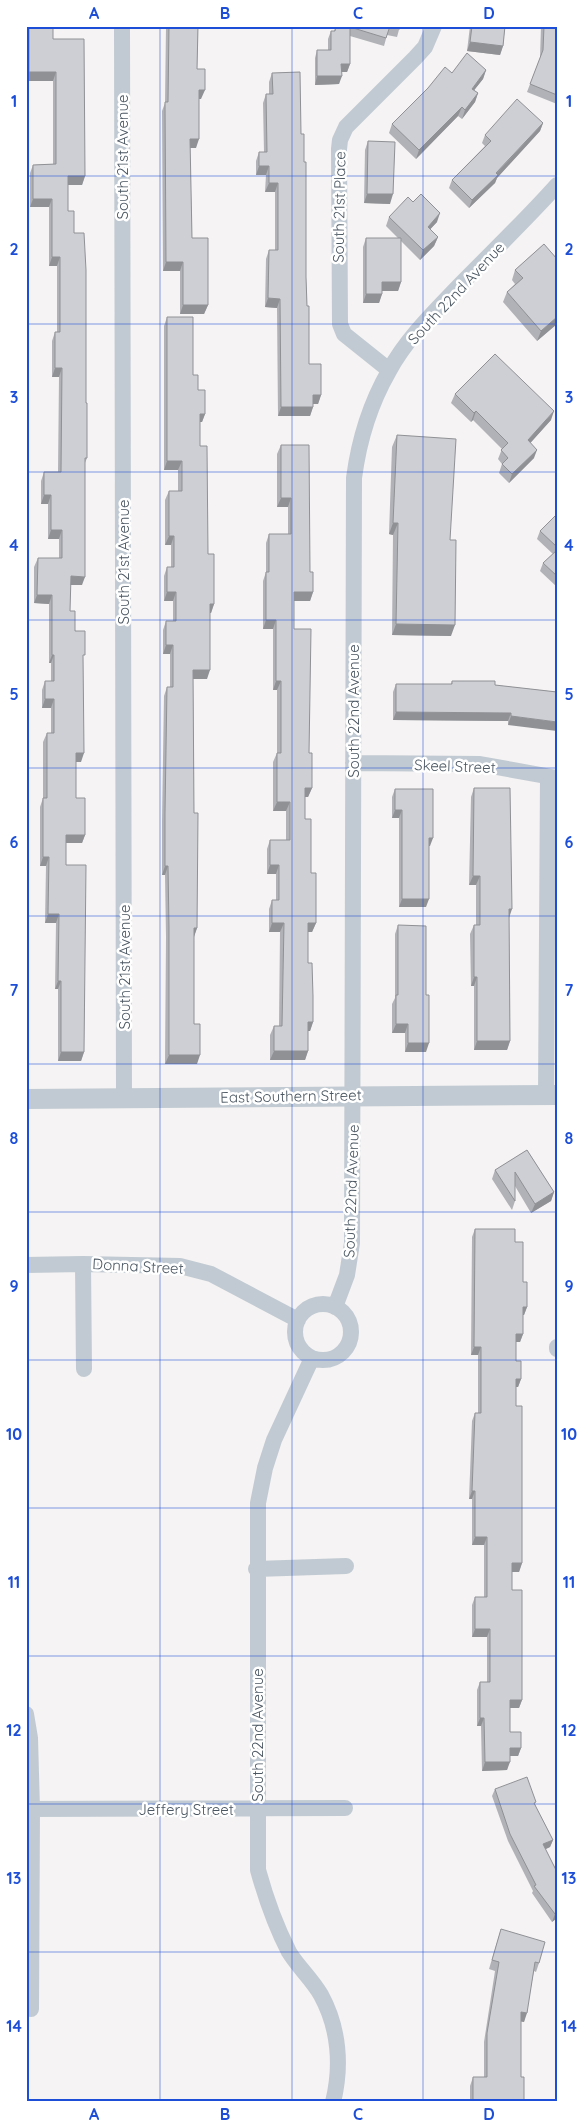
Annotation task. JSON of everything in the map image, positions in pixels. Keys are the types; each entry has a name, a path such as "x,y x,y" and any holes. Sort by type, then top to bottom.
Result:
{"street":[{"name":"South 21st Avenue","path":"122,26 124,1098"},
{"name":"South 21st Place","path":"389,370 344,334 340,324 338,149 346,127 416,58 425,47 434,26"},
{"name":"South 22nd Avenue","path":"335,1307 347,1275 352,1243 354,1096 354,478 357,456 365,423 389,370 432,314 536,209 557,185"},
{"name":"Skeel Street","path":"353,764 480,764 552,777"},
{"path":"551,1095 552,777"},
{"name":"East Southern Street","path":"26,1098 551,1095"},
{"path":"83,1264 84,1369"},
{"name":"Donna Street","path":"26,1265 180,1266 211,1274 298,1320"},
{"path":"322,1304 335,1307 347,1316 351,1325 352,1335 350,1344 336,1358 327,1360 312,1358 302,1352 297,1344 295,1335 298,1320 304,1311 312,1306 322,1304"},
{"name":"South 22nd Avenue","path":"312,1358 274,1440 265,1468 258,1503 256,1569 258,1870 266,1902 290,1954 320,1995 333,2025 339,2057 337,2084 333,2102"},
{"path":"256,1569 346,1566"},
{"path":"26,1714 30,1738 31,2009"},
{"name":"Jeffery Street","path":"29,1809 345,1808"}],"building":[{"path":"169,26 198,26 197,69 205,69 205,90 199,90 199,139 190,139 192,238 208,238 208,305 183,305 183,262 166,262 165,102 168,102"},
{"path":"336,26 390,26 386,38 350,27 350,64 341,64 342,76 317,76 317,50 331,50 331,31 335,31"},
{"path":"472,26 505,26 503,46 470,42"},
{"path":"544,26 557,26 557,95 530,84 543,50"},
{"path":"29,27 53,27 53,39 84,39 85,176 68,176 68,211 74,211 74,233 84,233 86,270 87,458 85,458 85,577 71,576 70,611 75,611 75,631 85,631 85,655 83,655 84,753 76,753 76,798 85,798 85,835 66,835 66,865 86,865 84,1052 61,1052 61,981 58,981 59,914 48,914 49,857 43,857 43,798 47,798 47,733 54,733 54,699 45,699 45,681 54,681 54,655 52,655 52,595 37,595 38,558 62,558 62,530 51,530 51,495 44,495 44,472 61,472 62,368 55,368 55,332 60,332 60,257 52,257 52,199 33,199 33,165 56,164 56,72 29,72"},
{"path":"467,53 486,70 472,89 478,93 465,110 462,107 419,150 392,124 428,88 445,67 452,73"},
{"path":"300,72 301,134 304,134 304,162 306,162 306,277 307,306 309,306 309,364 321,364 321,395 313,395 313,407 281,407 280,299 268,298 269,250 278,250 278,183 269,183 269,166 259,166 259,152 267,152 266,94 273,94 272,73"},
{"path":"517,99 543,123 496,173 498,175 472,200 452,180 491,141 485,135"},
{"path":"368,141 395,142 393,194 367,194"},
{"path":"421,194 440,213 428,227 438,237 423,250 389,217 408,197 413,202"},
{"path":"366,238 401,238 401,282 382,282 382,294 366,294"},
{"path":"544,244 557,259 557,317 541,331 507,292 523,278 515,270"},
{"path":"167,317 193,317 193,375 198,375 198,390 205,390 205,414 200,414 200,446 207,446 208,554 214,554 214,604 210,604 210,670 193,670 194,813 198,813 197,928 194,928 194,1024 200,1024 200,1055 169,1055 168,866 165,866 165,813 167,687 173,687 173,645 166,645 166,621 176,621 176,592 167,592 167,567 174,567 174,536 169,536 169,491 182,491 182,461 167,461"},
{"path":"495,354 554,411 528,440 537,450 512,474 502,464 508,458 501,450 508,443 476,411 474,413 455,394"},
{"path":"397,435 456,439 450,540 456,540 455,625 396,624 398,523 393,523"},
{"path":"281,445 309,445 310,572 313,572 313,592 294,592 294,629 311,629 309,753 312,753 312,788 305,788 305,819 311,819 311,873 316,873 316,923 308,923 308,963 312,963 313,1022 308,1022 308,1051 274,1051 274,1026 282,1026 284,923 272,923 272,900 279,900 279,865 270,865 270,840 290,840 290,802 277,802 277,753 281,753 281,681 276,681 276,620 266,620 266,572 269,572 269,534 291,534 291,498 281,498"},
{"path":"557,514 557,547 540,531"},
{"path":"557,550 557,576 543,563"},
{"path":"452,681 495,681 495,685 557,692 557,722 511,716 511,713 396,712 396,684 452,684"},
{"path":"474,788 510,788 512,909 509,909 510,1041 477,1041 477,977 474,977 474,925 480,925 480,876 473,876"},
{"path":"395,789 433,789 433,838 429,838 429,899 402,899 402,810 395,810"},
{"path":"398,925 426,926 426,995 429,995 429,1043 408,1043 408,1024 396,1024"},
{"path":"527,1150 554,1192 535,1204 515,1172 515,1201 495,1170"},
{"path":"475,1229 515,1229 515,1242 523,1242 523,1282 527,1282 527,1307 523,1307 523,1334 516,1334 516,1361 521,1361 521,1379 516,1379 516,1406 522,1406 522,1563 512,1563 512,1590 522,1590 522,1700 510,1700 510,1732 521,1732 521,1748 510,1748 510,1762 485,1762 484,1718 480,1718 480,1682 490,1682 490,1629 475,1629 475,1597 487,1597 487,1537 475,1537 475,1491 472,1491 475,1413 481,1413 481,1347 474,1347"},
{"path":"527,1777 536,1802 534,1803 553,1840 543,1844 557,1870 557,1913 555,1914 534,1886 536,1885 510,1834 495,1789"},
{"path":"501,1929 545,1942 539,1963 535,1962 527,2013 521,2012 521,2077 524,2077 524,2100 512,2102 473,2102 473,2077 487,2077 487,2033 499,1962 492,1960"}]}
